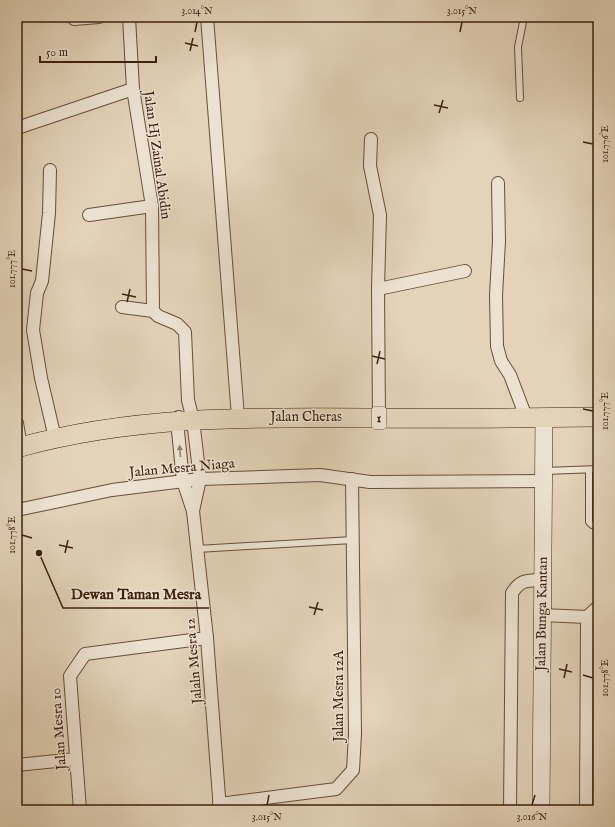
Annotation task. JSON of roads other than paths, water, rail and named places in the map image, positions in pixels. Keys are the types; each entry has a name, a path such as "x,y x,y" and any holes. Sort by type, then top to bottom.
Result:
{"main road":[{"name":"Jalan Cheras","path":"19,448 55,438 120,427 238,418 598,418"}],"street":[{"path":"74,20 99,17"},
{"name":"Jalan Hj Zainal Abidin","path":"129,17 133,89 152,206 153,311"},
{"path":"207,17 238,418"},
{"path":"17,128 133,89"},
{"path":"370,139 370,166 380,215 378,289 379,418"},
{"path":"50,170 49,213 42,281 37,293 33,330 40,378 55,438"},
{"path":"498,183 499,241 496,294 498,346 501,361 535,418"},
{"path":"89,215 152,206"},
{"path":"378,289 465,271"},
{"path":"122,307 153,311 158,316 177,324 185,332 188,400 185,421 183,481 193,511"},
{"name":"Jalan Bunga Kantan","path":"535,418 544,476 540,810"},
{"path":"185,421 200,479 193,511"},
{"path":"17,423 19,448"},
{"name":"Jalan Mesra Niaga","path":"17,510 112,490 200,479 320,475 370,482 544,476"},
{"name":"Jalan Mesra 12A","path":"220,807 336,789 353,770 355,734 352,479"},
{"name":"Jalaln Mesra 12","path":"193,511 207,638 220,807"},
{"path":"510,810 512,593 518,584 526,580 543,580"},
{"path":"542,615 586,617 598,606"},
{"path":"586,617 586,810"},
{"name":"Jalan Mesra 10","path":"80,810 70,676 85,654 207,638"},
{"path":"17,765 76,759"}],"lane":[{"path":"520,98 518,47 524,17"},
{"path":"589,470 589,522 598,527"},
{"path":"544,476 598,470"},
{"path":"197,549 353,540"}],"place":[{"name":"Dewan Taman Mesra","path":"39,553"}]}
